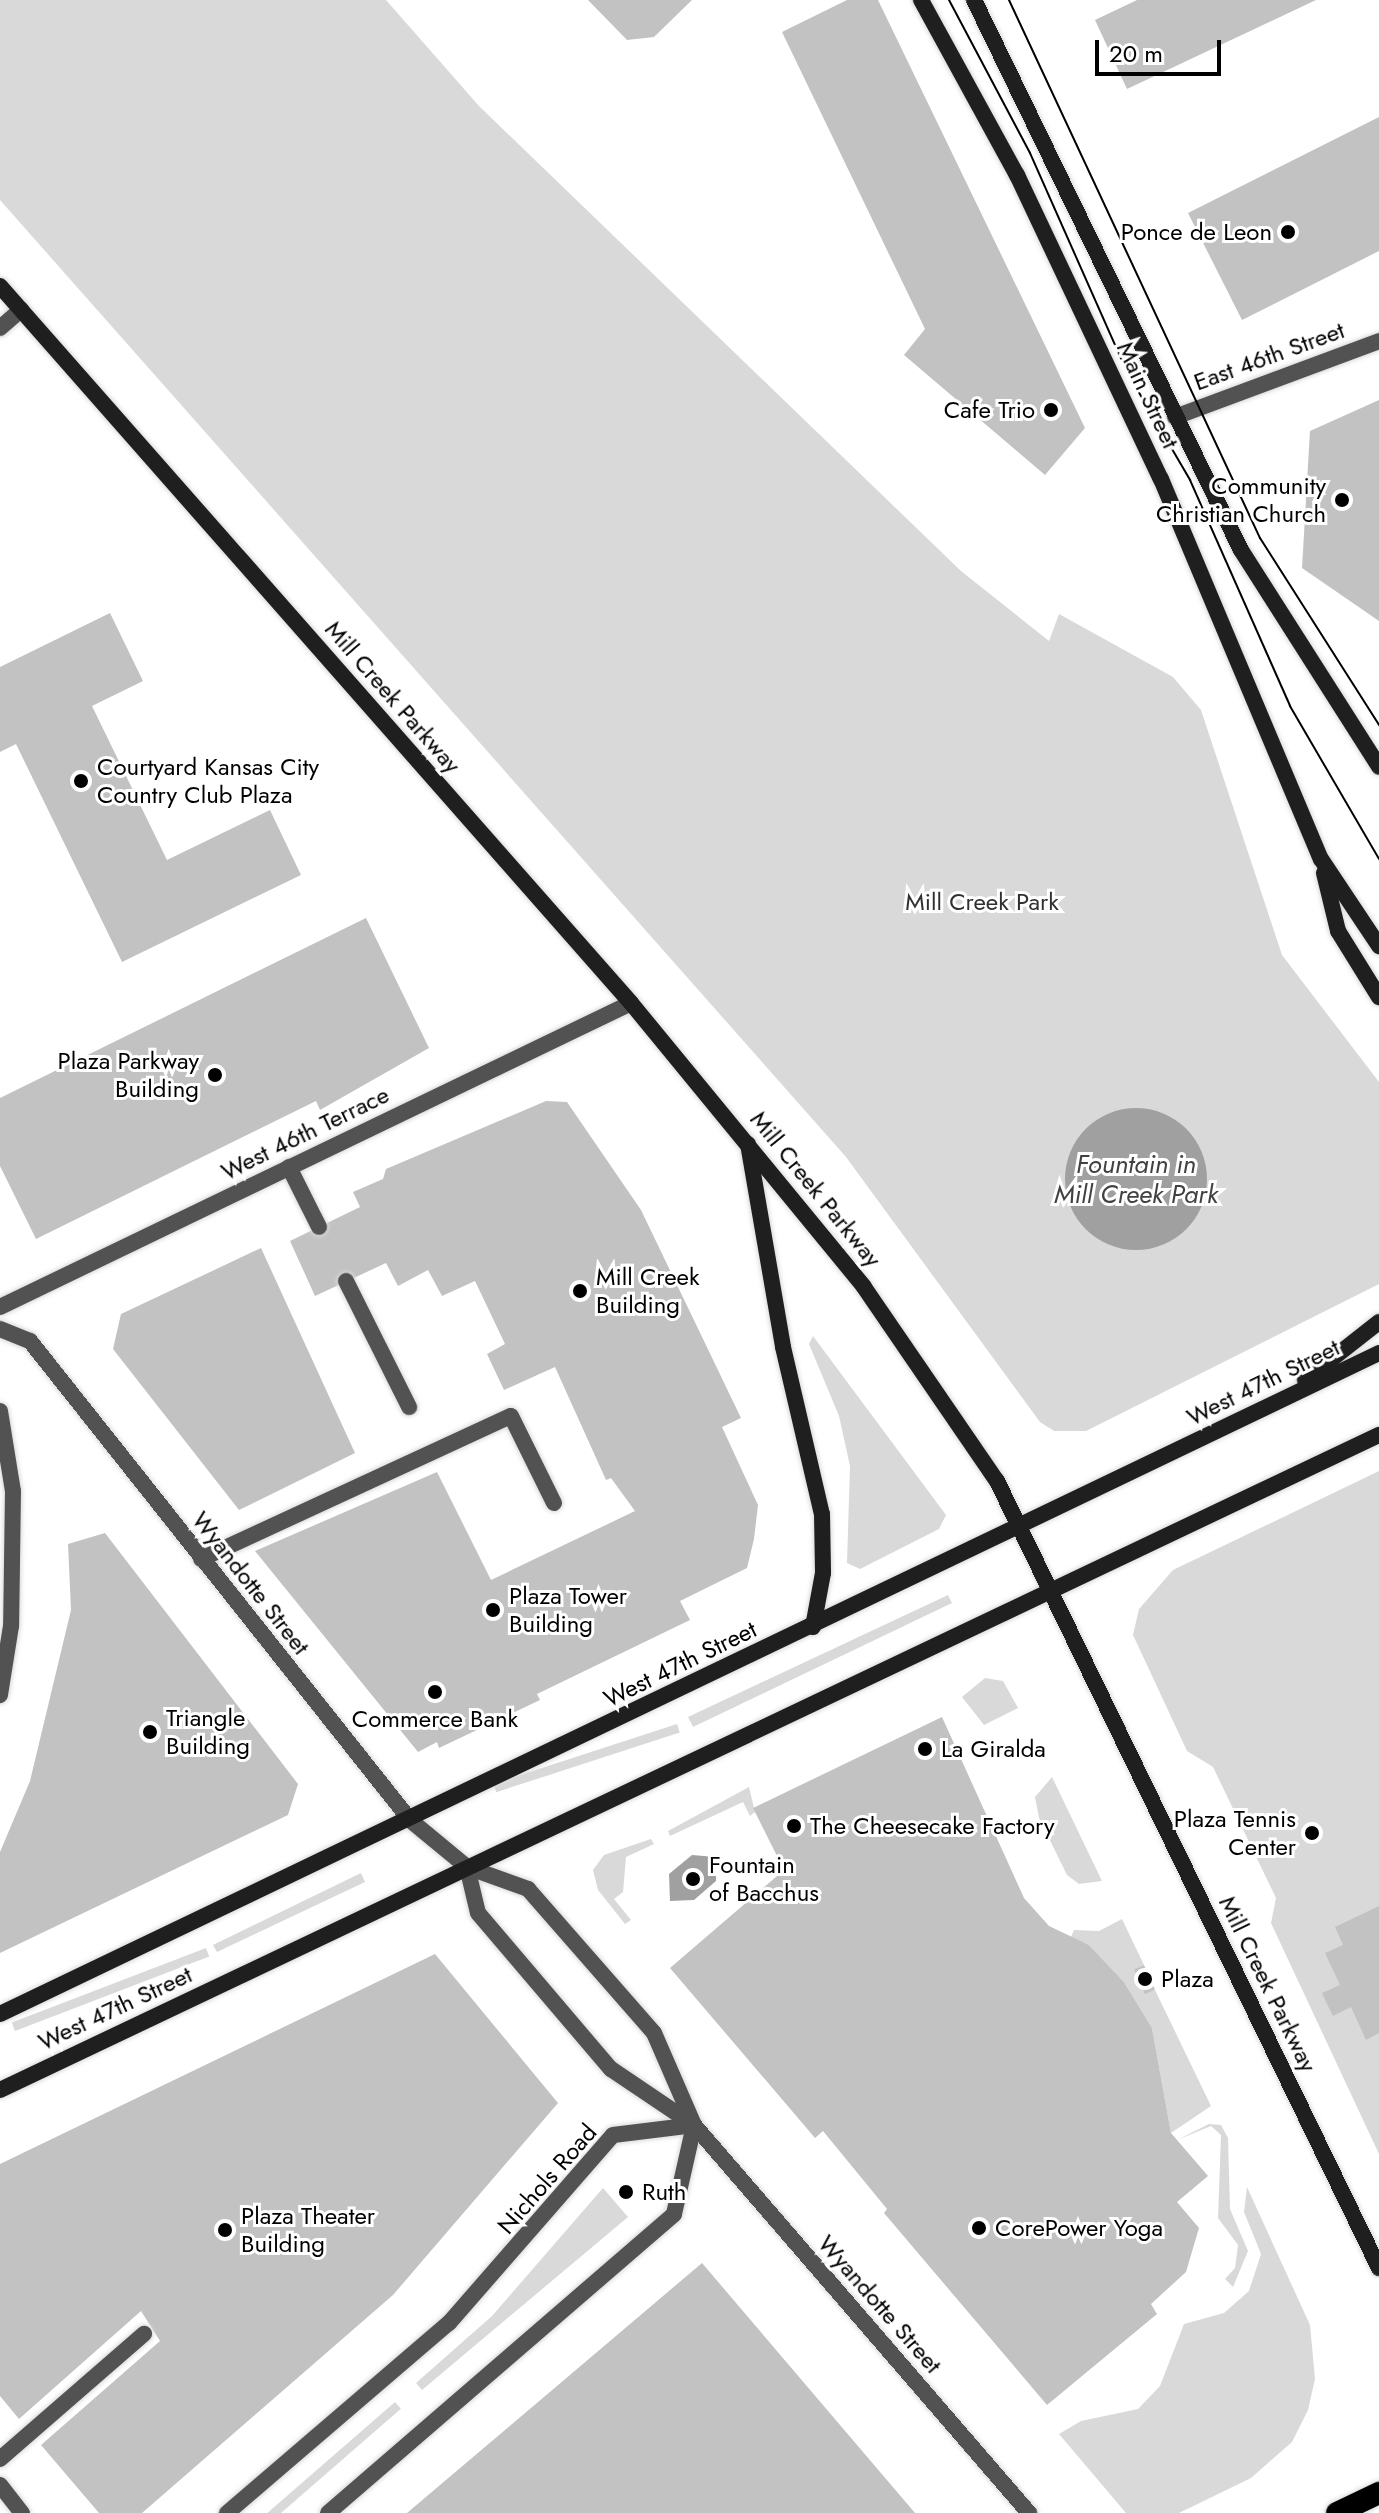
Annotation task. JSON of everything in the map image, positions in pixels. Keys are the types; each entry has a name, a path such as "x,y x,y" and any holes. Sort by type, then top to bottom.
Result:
{"highway":[{"path":"1337,2513 1379,2493"}],"main road":[{"name":"Main Street","path":"921,0 1017,175 1148,452 1321,859 1379,946"},
{"name":"Main Street","path":"974,0 1241,550 1379,767"},
{"name":"Mill Creek Parkway","path":"0,286 631,1003 864,1287 997,1481 1379,2268"},
{"path":"1321,859 1338,931 1379,997"},
{"path":"748,1142 783,1347 822,1514 823,1573 813,1627"},
{"path":"1279,1401 1379,1322"},
{"name":"West 47th Street","path":"0,2014 1020,1528 1379,1353"},
{"name":"West 47th Street","path":"0,2090 467,1867 1053,1595 1379,1435"}],"street":[{"path":"0,328 21,310"},
{"name":"East 46th Street","path":"1175,417 1379,341"},
{"name":"West 46th Terrace","path":"0,1307 631,1003"},
{"path":"289,1167 319,1227"},
{"path":"346,1281 409,1407"},
{"name":"Wyandotte Street","path":"0,1329 30,1341 410,1820 467,1867 528,1889 654,2033 694,2125"},
{"path":"0,1411 13,1491 11,1626 0,1695"},
{"path":"201,1559 511,1416 554,1503"},
{"name":"Wyandotte Street","path":"467,1867 478,1913 611,2069 694,2125 1029,2513"},
{"path":"328,2513 674,2214 694,2125"},
{"name":"Nichols Road","path":"227,2513 449,2323 613,2135 694,2125"},
{"path":"0,2459 144,2334"},
{"path":"0,2485 22,2513"}],"green space":[{"name":"Mill Creek Park","path":"0,0 386,0 479,106 961,571 1049,641 1059,614 1173,677 1201,710 1282,955 1379,1082 1379,1284 1086,1431 1054,1431 1040,1422 846,1157 0,200"},
{"path":"813,1336 946,1515 939,1529 860,1569 847,1563 850,1466 839,1416 809,1344"},
{"name":"Plaza Tennis Center","path":"1379,1471 1379,2154 1271,1923 1276,1898 1213,1767 1187,1751 1133,1635 1139,1609 1173,1570"},
{"path":"948,1595 952,1603 693,1727 688,1717"},
{"path":"985,1678 1003,1681 1018,1708 984,1725 962,1697"},
{"path":"677,1724 680,1733 496,1792 493,1784"},
{"path":"1052,1777 1102,1881 1079,1884 1067,1875 1039,1818 1035,1797"},
{"path":"749,1787 755,1812 750,1816 743,1802 670,1836 668,1831"},
{"path":"651,1839 654,1844 626,1857 623,1892 614,1899 631,1920 625,1924 598,1890 593,1870 604,1855"},
{"path":"361,1873 365,1882 217,1952 213,1945"},
{"path":"1122,1919 1144,1965 1134,1970 1146,1993 1155,1990 1211,2106 1171,2133 1152,2028 1124,1982 1089,1945 1071,1937 1074,1930 1099,1931"},
{"path":"206,1948 209,1956 15,2031 12,2023"},
{"path":"1209,2124 1221,2125 1228,2138 1230,2209 1248,2251 1233,2287 1225,2279 1235,2268 1238,2245 1218,2218 1221,2135 1211,2126 1177,2140"},
{"path":"1247,2187 1310,2325 1315,2379 1308,2410 1292,2442 1251,2478 1179,2513 1126,2513 1059,2434 1081,2421 1138,2409 1160,2386 1184,2324 1224,2313 1249,2291 1261,2254 1244,2212"},
{"path":"603,2188 628,2217 422,2390 416,2383 492,2316"},
{"path":"395,2402 401,2409 281,2513 267,2513"}],"water":[{"name":"Fountain in Mill Creek Park","path":"1136,1108 1163,1113 1186,1129 1202,1152 1207,1179 1202,1206 1186,1229 1163,1245 1136,1250 1109,1245 1086,1229 1070,1206 1065,1179 1070,1152 1086,1129 1109,1113"},
{"path":"692,1855 716,1857 716,1881 694,1900 670,1901 669,1874"}],"building":[{"path":"588,0 692,0 654,37 627,40"},
{"path":"847,0 878,0 1085,428 1045,475 904,355 925,329 782,32"},
{"path":"1137,0 1316,0 1127,89 1095,20"},
{"name":"Ponce de Leon","path":"1379,117 1379,251 1242,320 1188,213"},
{"name":"Community Christian Church","path":"1379,400 1379,621 1302,568 1310,431"},
{"name":"Courtyard Kansas City Country Club Plaza","path":"110,613 143,681 92,706 167,860 270,810 301,875 122,962 16,744 0,752 0,667"},
{"name":"Plaza Parkway Building","path":"366,918 429,1048 320,1110 316,1101 36,1239 0,1166 0,1098"},
{"path":"546,1101 567,1102 641,1210 741,1418 722,1427 758,1505 754,1539 747,1568 680,1601 690,1620 537,1694 540,1700 439,1748 437,1742 418,1752 255,1551 437,1472 491,1580 635,1511 611,1478 606,1480 555,1367 504,1390 487,1354 505,1344 475,1281 442,1296 428,1270 398,1286 386,1263 315,1296 290,1241 360,1207 353,1192 383,1179 386,1169"},
{"path":"261,1248 355,1453 239,1510 113,1349 121,1314"},
{"name":"Triangle Building","path":"105,1533 298,1784 288,1815 0,1953 0,1852 30,1781 71,1610 68,1544"},
{"path":"942,1717 1024,1898 1049,1926 1089,1945 1124,1982 1152,2028 1171,2133 1208,2176 1177,2202 1199,2228 1186,2272 1151,2304 1157,2314 1047,2405 884,2213 887,2209 823,2131 815,2138 670,1968 784,1870 753,1808"},
{"path":"1379,1906 1379,2033 1366,2040 1351,2007 1333,2016 1327,2004 1322,1993 1340,1985 1325,1953 1343,1945 1335,1927"},
{"name":"Plaza Theater Building","path":"435,1954 558,2103 393,2295 142,2513 99,2513 41,2445 160,2341 141,2311 19,2419 0,2396 0,2164"},
{"name":"Plaza","path":"1144,1965 1155,1990 1145,1994 1134,1969"},
{"path":"702,2263 915,2513 407,2513"}],"tram line":[{"path":"949,0 1030,153 1127,372 1190,480 1290,706 1379,859"},
{"path":"1009,0 1260,538 1379,725"}],"place":[{"name":"Ponce de Leon","path":"1288,232"},
{"name":"Cafe Trio","path":"1051,410"},
{"name":"Community Christian Church","path":"1342,500"},
{"name":"Courtyard Kansas City Country Club Plaza","path":"81,781"},
{"name":"Plaza Parkway Building","path":"215,1075"},
{"name":"Mill Creek Building","path":"580,1291"},
{"name":"Plaza Tower Building","path":"493,1610"},
{"name":"Commerce Bank","path":"435,1692"},
{"name":"Triangle Building","path":"150,1732"},
{"name":"La Giralda","path":"925,1749"},
{"name":"The Cheesecake Factory","path":"794,1826"},
{"name":"Plaza Tennis Center","path":"1312,1833"},
{"name":"Fountain of Bacchus","path":"693,1879"},
{"name":"Plaza","path":"1145,1979"},
{"name":"Ruth","path":"626,2192"},
{"name":"CorePower Yoga","path":"979,2228"},
{"name":"Plaza Theater Building","path":"225,2230"}]}
